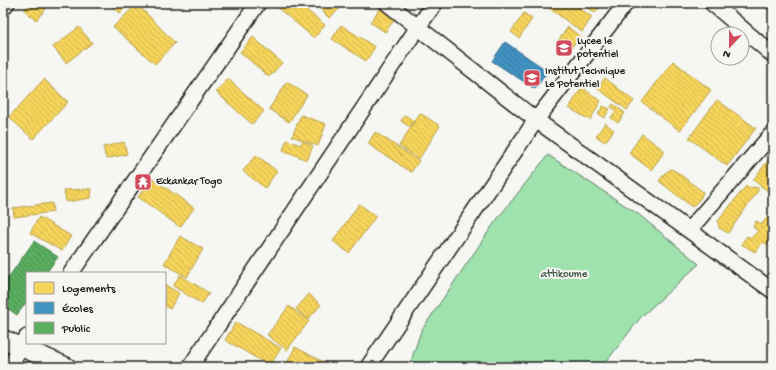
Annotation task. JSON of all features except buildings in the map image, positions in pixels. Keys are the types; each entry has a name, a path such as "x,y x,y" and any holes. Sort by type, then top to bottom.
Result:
{"street":[{"path":"3,8 7,3"},
{"path":"72,272 258,3"},
{"path":"387,3 536,120 773,291"},
{"path":"190,367 418,27 436,3"},
{"path":"368,367 536,120 626,3"},
{"path":"712,3 773,55"},
{"path":"689,230 773,133"},
{"path":"3,339 24,342 10,367"},
{"path":"27,344 67,367"}],"green space":[{"name":"attikoume","path":"548,155 638,214 699,264 641,317 602,367 409,367 421,331 495,222"}],"place":[{"name":"Lycee le potentiel","path":"564,48"},
{"name":"Institut Technique Le Potentiel","path":"532,78"},
{"name":"Eckankar Togo","path":"143,182"}]}
